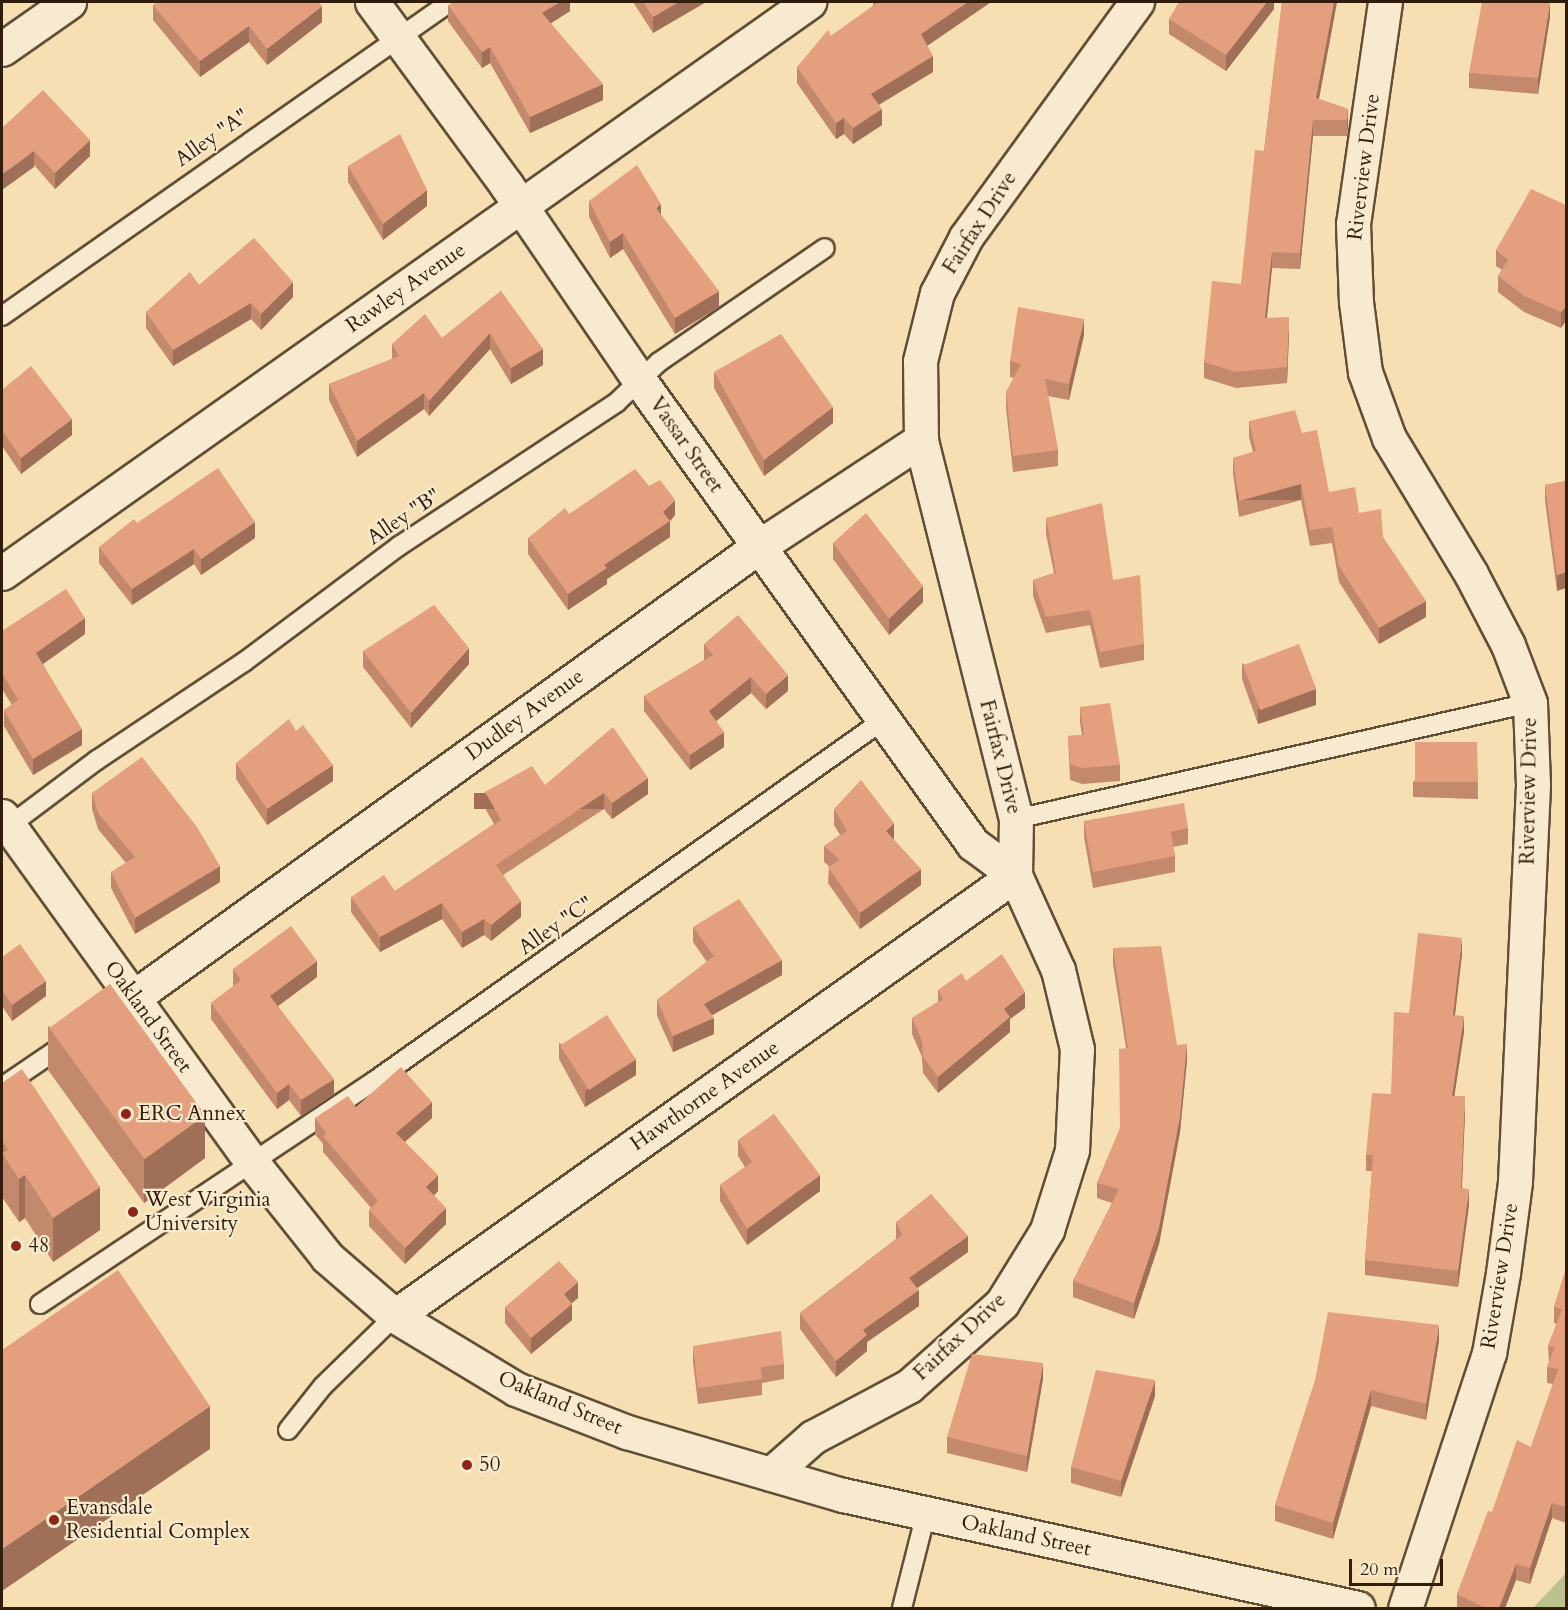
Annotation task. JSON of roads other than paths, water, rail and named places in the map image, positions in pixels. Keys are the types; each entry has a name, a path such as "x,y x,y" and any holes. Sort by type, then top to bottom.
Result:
{"street":[{"path":"2,49 69,2"},
{"name":"Vassar Street","path":"372,2 520,206 640,381 882,721 973,844 1015,875"},
{"name":"Rawley Avenue","path":"2,573 809,2"},
{"name":"Fairfax Drive","path":"771,1474 813,1437 909,1386 1002,1303 1047,1230 1072,1150 1077,1049 1058,970 1015,875 1016,819 921,440 921,361 937,293 966,237 1137,2"},
{"name":"Riverview Drive","path":"1385,2 1353,224 1356,303 1365,372 1389,438 1471,574 1508,645 1530,703 1533,785 1515,1182 1503,1273 1489,1353 1406,1608"},
{"name":"Dudley Avenue","path":"126,1002 758,547 921,440"},
{"name":"Oakland Street","path":"5,821 126,1002 327,1257 395,1316 516,1389 570,1412 771,1474 926,1513 1358,1608"},
{"name":"Hawthorne Avenue","path":"395,1316 1015,875"}],"lane":[{"name":"Alley \"A\"","path":"2,316 287,113 450,2"},
{"name":"Alley \"B\"","path":"5,821 244,662 399,546 617,402 659,362 825,248"},
{"path":"1016,819 1530,703"},
{"name":"Alley \"C\"","path":"40,1304 251,1161 373,1082 882,721"},
{"path":"2,1088 84,1031"},
{"path":"288,1430 323,1386 395,1316"},
{"path":"902,1608 926,1513"}],"place":[{"name":"ERC Annex","path":"126,1114"},
{"name":"West Virginia University","path":"133,1212"},
{"name":"48","path":"16,1246"},
{"name":"50","path":"467,1465"},
{"name":"Evansdale Residential Complex","path":"54,1520"}]}
